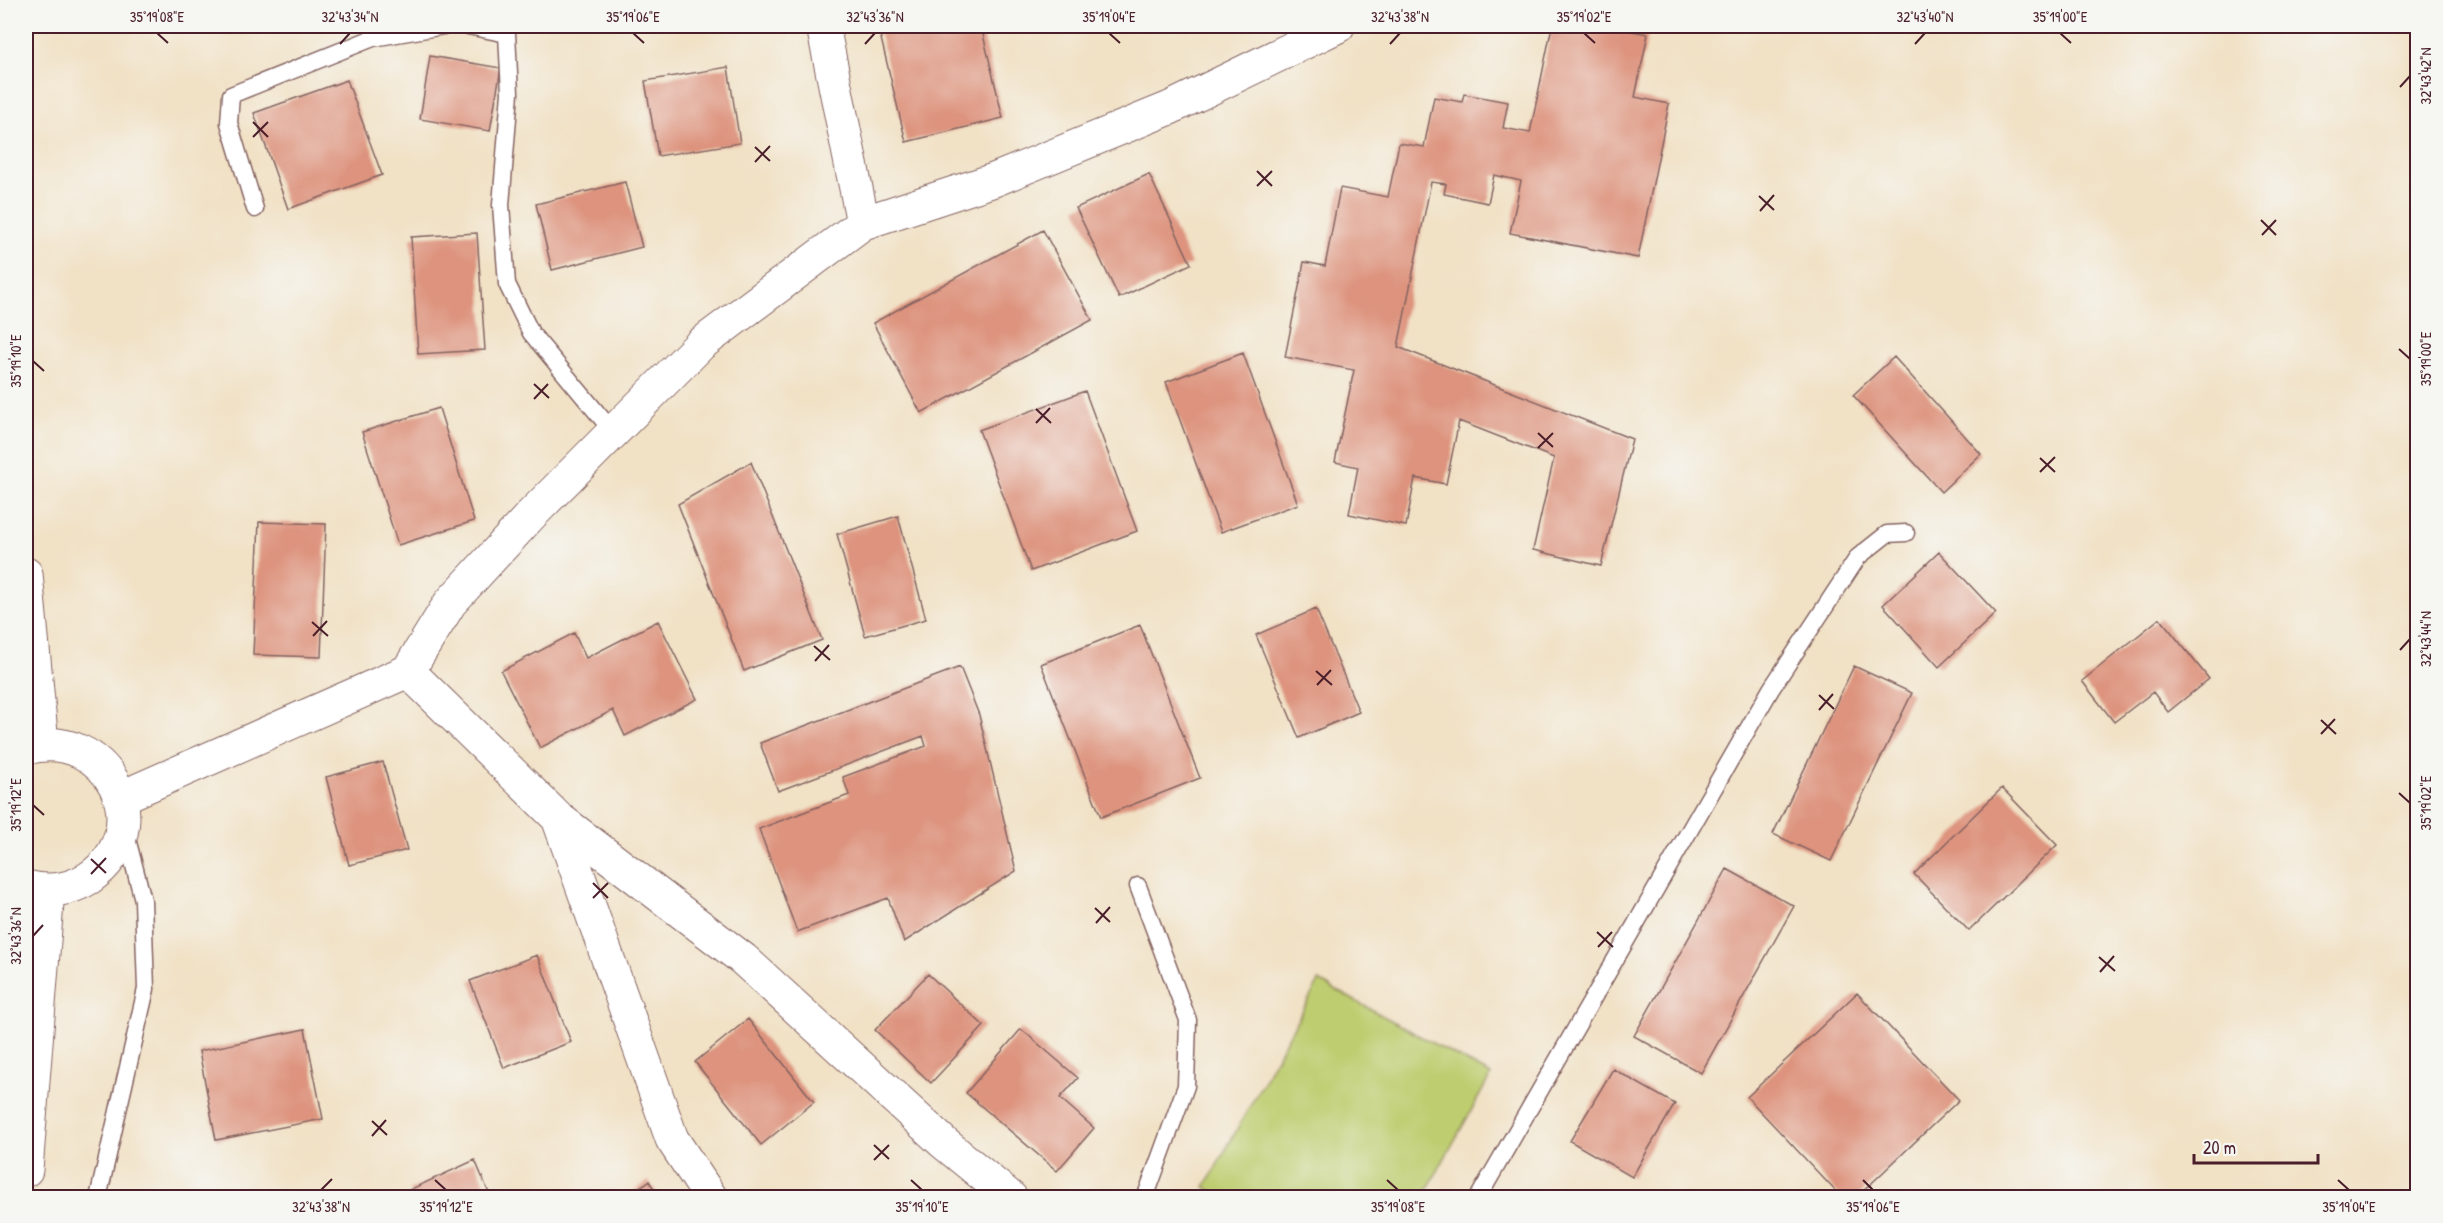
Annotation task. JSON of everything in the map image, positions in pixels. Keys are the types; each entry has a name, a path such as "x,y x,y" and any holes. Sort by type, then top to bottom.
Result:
{"street":[{"path":"823,26 863,223"},
{"path":"121,811 408,671 450,603 613,432 701,344 863,223 994,180 1159,113 1338,26"},
{"path":"26,574 34,746 60,744 78,749 94,759 107,771 121,811 119,841 98,872 66,889 37,888 26,1170"},
{"path":"408,671 558,818 743,959 944,1143 1011,1197"},
{"path":"558,818 672,1139 711,1197"}],"lane":[{"path":"255,209 228,123 231,94 373,38 444,26"},
{"path":"468,26 507,34 510,93 501,205 507,284 531,333 613,432"},
{"path":"1478,1197 1771,689 1858,557 1887,534 1906,533"},
{"path":"98,1197 146,989 143,900 121,811"},
{"path":"1138,886 1188,1020 1186,1086 1145,1197"}],"green space":[{"path":"1319,981 1491,1075 1423,1197 1224,1198 1205,1187"}],"building":[{"path":"878,26 981,26 1003,118 906,142"},
{"path":"1552,26 1606,26 1648,34 1635,97 1669,104 1638,258 1510,233 1521,181 1494,175 1488,203 1444,194 1446,184 1431,182 1398,347 1632,439 1601,566 1533,550 1554,458 1459,421 1446,484 1415,478 1406,526 1349,514 1358,467 1335,462 1354,370 1285,357 1304,262 1325,266 1340,188 1388,197 1399,143 1424,147 1434,97 1462,102 1464,94 1508,102 1503,128 1530,133"},
{"path":"430,56 501,68 490,131 420,119"},
{"path":"728,67 740,143 658,156 645,81"},
{"path":"347,80 382,175 288,209 254,113"},
{"path":"1149,174 1191,264 1119,298 1076,208"},
{"path":"625,182 642,247 552,270 536,204"},
{"path":"1043,230 1092,320 921,413 873,323"},
{"path":"477,233 485,350 418,354 411,237"},
{"path":"1243,353 1298,504 1221,532 1166,382"},
{"path":"1894,357 1981,454 1941,492 1853,395"},
{"path":"1085,391 1137,531 1031,571 979,430"},
{"path":"439,408 474,521 398,545 362,432"},
{"path":"751,462 822,640 744,671 678,504"},
{"path":"898,516 926,619 865,636 837,534"},
{"path":"259,522 326,524 321,657 253,655"},
{"path":"1939,552 1996,613 1939,667 1883,605"},
{"path":"1316,609 1359,712 1299,738 1256,635"},
{"path":"2160,618 2209,679 2168,712 2153,692 2114,722 2082,681"},
{"path":"658,621 697,699 625,736 613,710 540,748 501,671 574,633 586,658"},
{"path":"1140,625 1200,778 1101,817 1041,664"},
{"path":"1854,666 1912,693 1831,861 1773,834"},
{"path":"960,667 979,715 1016,871 904,942 888,898 797,932 759,829 849,795 843,777 926,746 923,736 778,791 760,743"},
{"path":"383,762 407,850 349,865 326,777"},
{"path":"2002,788 2057,845 1969,931 1914,874"},
{"path":"1727,869 1794,906 1701,1073 1634,1036"},
{"path":"537,955 571,1042 504,1068 470,981"},
{"path":"928,974 984,1026 931,1083 875,1030"},
{"path":"1857,993 1959,1100 1856,1198 1842,1198 1747,1097"},
{"path":"748,1019 814,1102 761,1145 695,1062"},
{"path":"305,1029 323,1119 216,1140 199,1051"},
{"path":"1021,1029 1078,1078 1060,1098 1094,1128 1057,1171 966,1093"},
{"path":"1613,1069 1675,1104 1632,1177 1570,1141"},
{"path":"475,1160 491,1198 413,1198 409,1190"},
{"path":"649,1181 660,1198 623,1198"}]}
